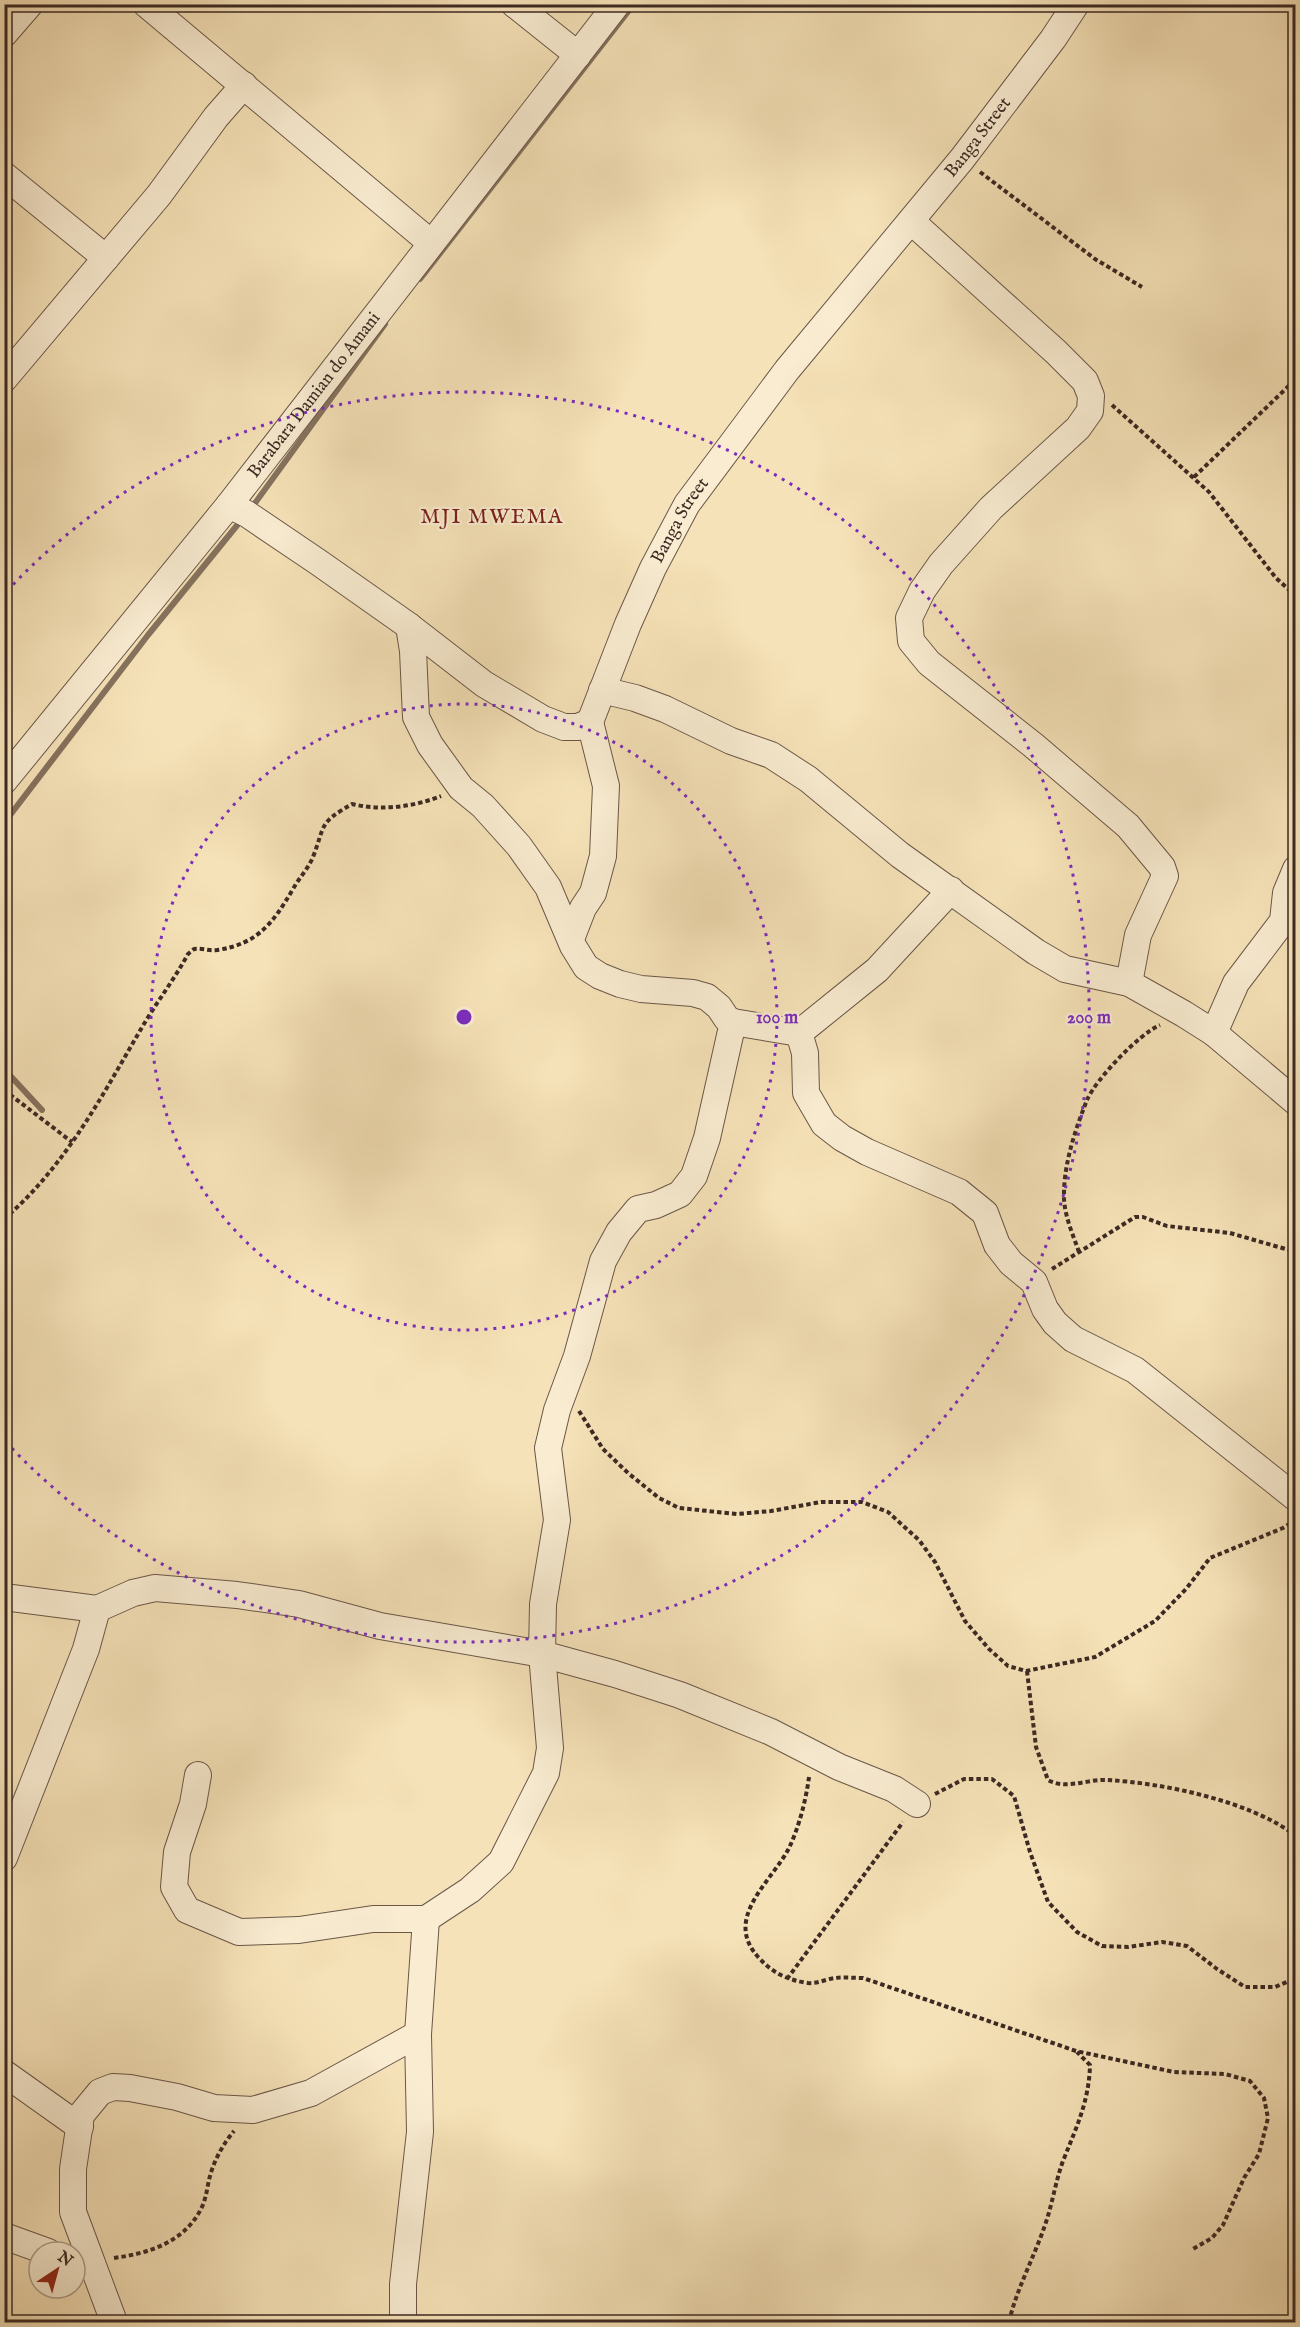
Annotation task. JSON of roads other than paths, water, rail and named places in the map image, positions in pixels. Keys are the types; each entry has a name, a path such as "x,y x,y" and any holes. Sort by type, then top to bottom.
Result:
{"street":[{"path":"4,34 30,4"},
{"path":"146,4 431,243"},
{"path":"514,4 578,55"},
{"name":"Barabara Damian do Amani","path":"4,781 229,505 617,4"},
{"name":"Banga Street","path":"590,722 628,624 653,568 687,504 787,370 962,159 1053,39 1076,4"},
{"path":"4,379 159,195 216,117 244,85"},
{"path":"4,175 106,258"},
{"path":"911,221 1002,301 1085,381 1091,396 1090,411 1078,428 991,508 962,540 922,591 909,618 911,641 929,663 1033,745 1128,826 1162,867 1165,876 1138,935 1129,983"},
{"path":"229,505 247,514 318,562 409,626 484,684 543,719 564,727 578,727 590,722 606,786 603,856 593,893 583,908 571,939"},
{"path":"409,626 416,717 430,745 460,788 483,806 519,846 548,887 586,967 600,976 640,989 693,993 707,997 719,1007 727,1019 733,1022 799,1033 878,970 951,890"},
{"path":"602,690 665,709 731,741 771,755 808,778 900,855 1036,952 1065,969 1129,983 1184,1014 1214,1033 1296,1102"},
{"path":"1214,1033 1236,983 1283,921 1286,893 1296,869"},
{"path":"198,1775 193,1804 177,1852 174,1887 187,1910 239,1932 299,1930 373,1919 426,1919 470,1890 501,1862 546,1773 550,1748 542,1654 543,1604 557,1520 548,1448 557,1410 577,1356 603,1261 619,1232 638,1209 656,1205 680,1194 694,1176 707,1138 733,1022"},
{"path":"799,1033 805,1053 806,1093 824,1124 842,1138 867,1152 959,1192 985,1213 997,1245 1011,1263 1034,1282 1045,1309 1055,1323 1073,1339 1135,1370 1296,1498"},
{"path":"4,1597 97,1609 133,1593 155,1588 214,1592 299,1604 380,1626 542,1654 680,1695 771,1732 839,1767 894,1789 917,1804"},
{"path":"4,1858 86,1649 97,1609"},
{"path":"403,2322 403,2284 420,2133 418,2034 426,1919"},
{"path":"80,2240 73,2212 73,2169 81,2115 100,2092 113,2087 177,2097 214,2108 253,2110 311,2093 418,2034"},
{"path":"4,2073 80,2127"},
{"path":"4,2236 27,2244"},
{"path":"87,2266 114,2322"}],"waterway":[{"path":"420,279 634,4"},
{"path":"250,510 385,324"},
{"path":"4,823 148,635 243,518"},
{"path":"4,1069 42,1110"}],"district":[{"name":"MJI MWEMA","path":"492,517"}]}
